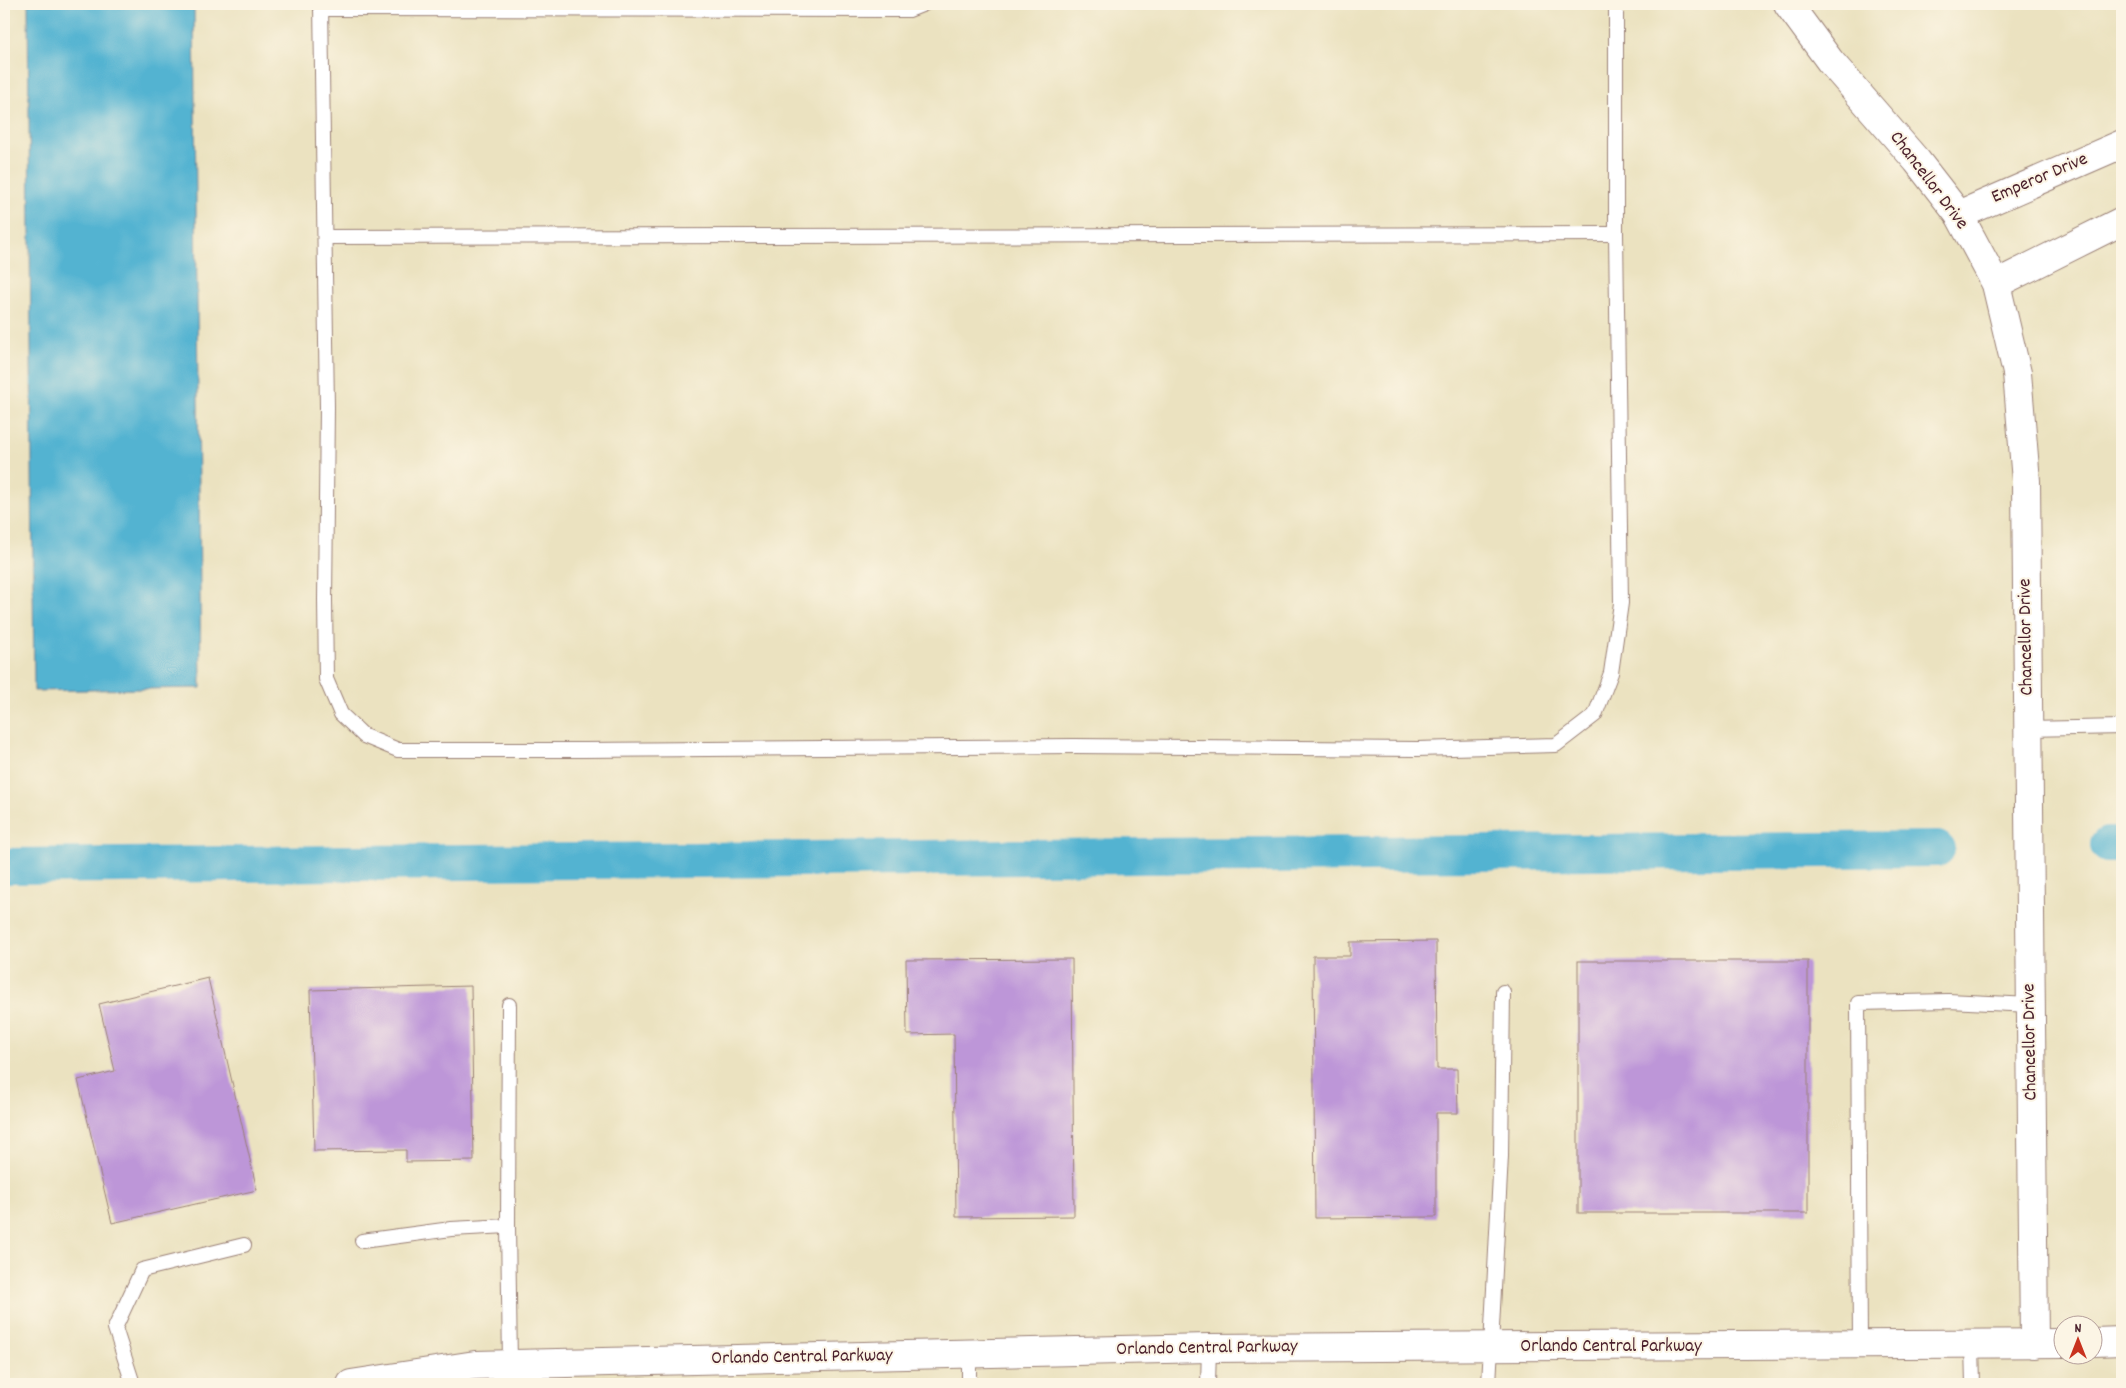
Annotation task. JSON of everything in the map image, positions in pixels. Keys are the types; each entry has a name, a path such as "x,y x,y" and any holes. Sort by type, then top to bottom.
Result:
{"street":[{"name":"Chancellor Drive","path":"1788,4 1830,61 1917,161 1959,215 1996,284 2017,373 2026,481 2034,1344"},
{"name":"Emperor Drive","path":"1959,215 2122,144"},
{"path":"1996,284 2122,221"},
{"path":"2104,1342 2122,1341"},
{"name":"Orlando Central Parkway","path":"351,1384 475,1365 510,1364 1209,1348 2054,1343"}],"lane":[{"path":"924,4 909,10 321,6 327,407 326,679 341,714 364,736 398,750 1065,746 1417,749 1556,745 1595,716 1611,673 1621,604 1616,234 1616,4"},
{"path":"325,237 1616,234"},
{"path":"2028,729 2122,727"},
{"path":"1489,1384 1501,1156 1503,992"},
{"path":"1860,1345 1858,1003 1948,1001 2031,1005"},
{"path":"509,1005 508,1226 510,1364"},
{"path":"362,1242 452,1229 508,1226"},
{"path":"134,1384 115,1328 142,1270 244,1246"},
{"path":"1972,1344 1973,1384"},
{"path":"1208,1384 1209,1348"},
{"path":"969,1354 969,1384"}],"water":[{"path":"28,4 194,4 201,688 34,691"}],"building":[{"path":"1436,941 1437,1069 1457,1069 1458,1113 1436,1113 1436,1217 1315,1218 1313,956 1350,956 1350,942"},
{"path":"1072,959 1074,1216 956,1217 954,1034 907,1035 906,960"},
{"path":"1578,961 1808,961 1808,1213 1578,1213"},
{"path":"208,978 257,1190 112,1223 78,1080 115,1071 99,1004"},
{"path":"471,986 474,1161 406,1162 406,1150 314,1151 310,990"}],"waterway":[{"path":"2108,845 2122,845"},
{"path":"4,866 1937,849"}]}
